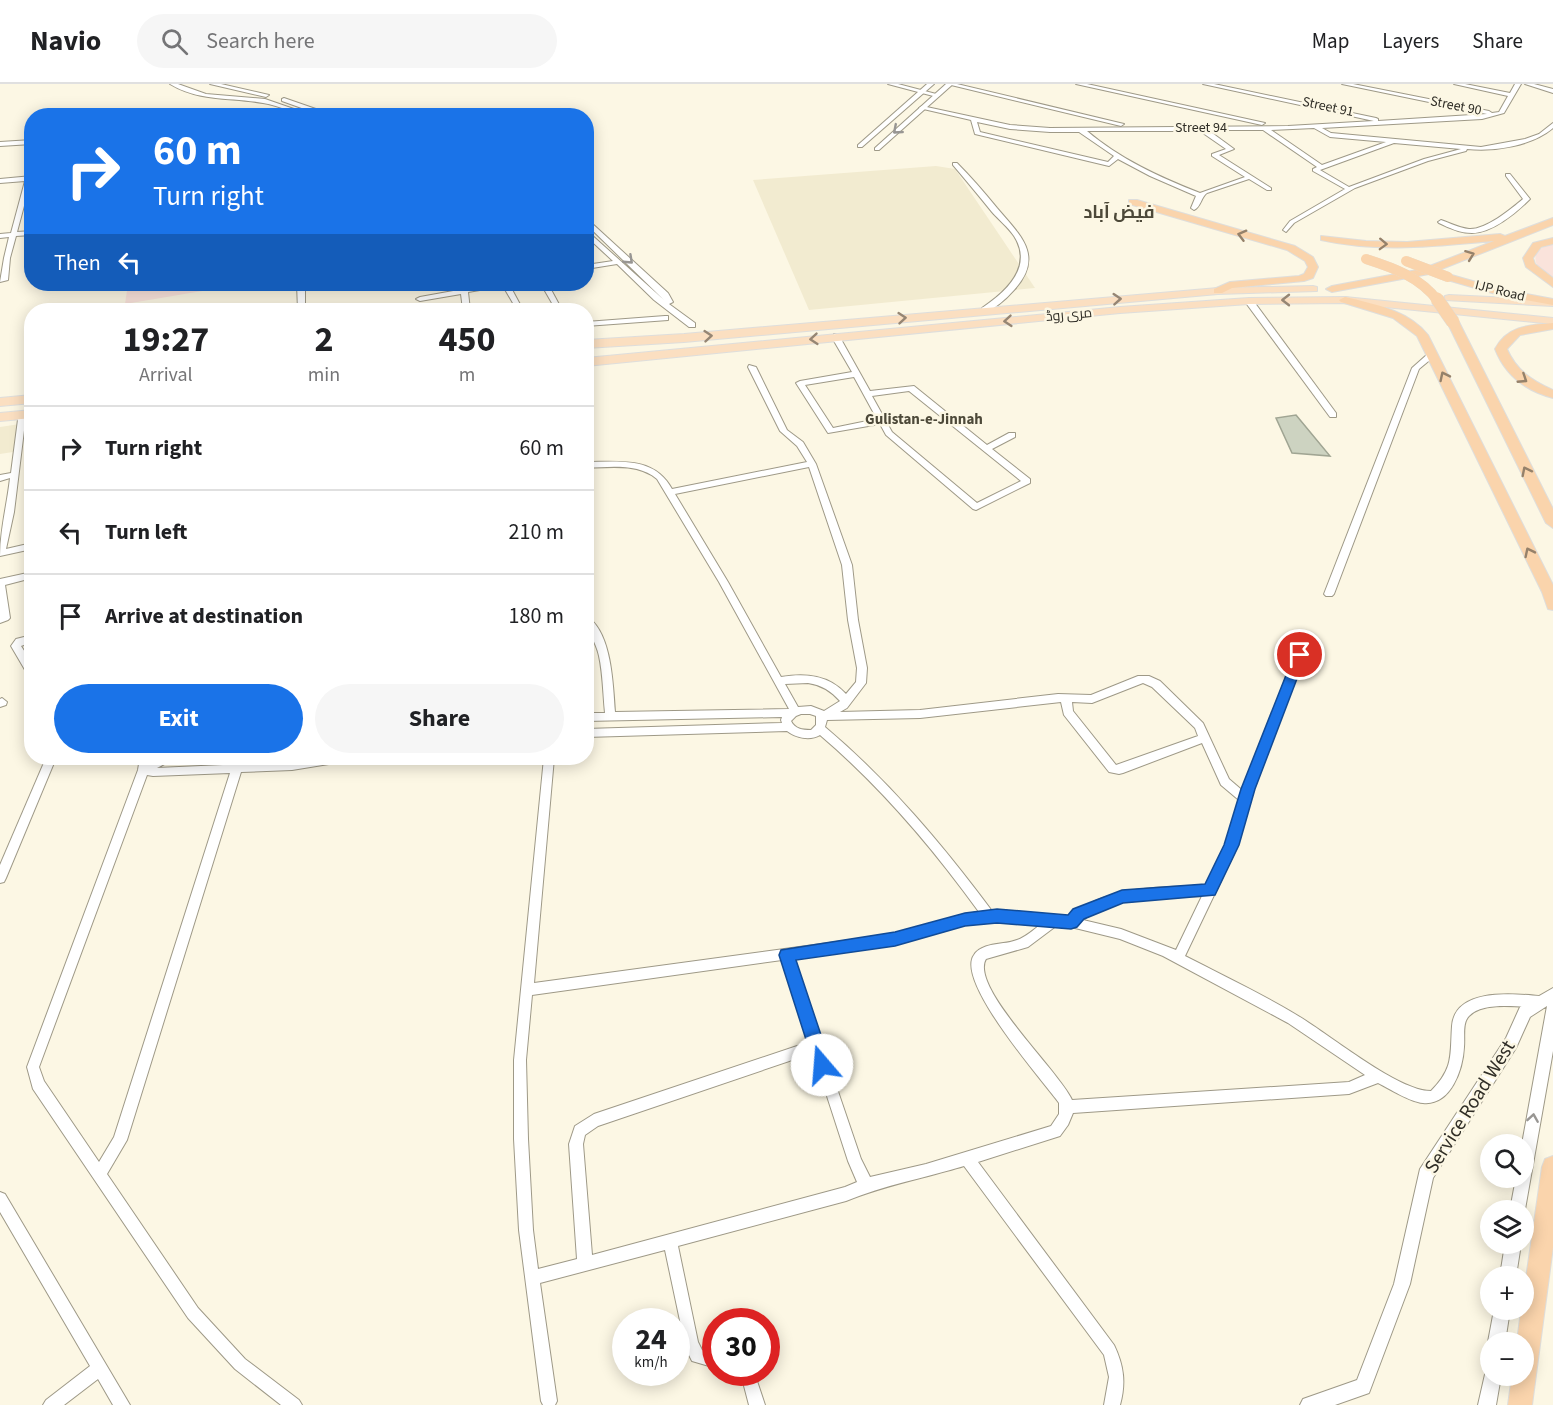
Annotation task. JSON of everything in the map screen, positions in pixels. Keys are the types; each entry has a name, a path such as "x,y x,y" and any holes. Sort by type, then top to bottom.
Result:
{"highway":[{"path":"1133,202 1291,248 1309,259 1313,267 1309,276 1300,279 1230,285 1218,291"},
{"path":"1332,290 1425,272 1553,221"},
{"path":"1325,238 1366,244 1407,245 1519,235"},
{"path":"1553,241 1537,245 1528,258 1530,265 1553,284"},
{"path":"1366,259 1396,269 1421,283 1440,300 1553,523"},
{"name":"IJP Road","path":"1406,261 1499,292 1553,303"},
{"path":"1345,300 1394,315 1410,322 1418,329 1433,354 1549,592 1553,605"},
{"path":"1553,326 1518,330 1504,340 1501,349 1508,367 1517,375 1553,394"},
{"path":"1530,1332 1553,1167"},
{"path":"1520,1405 1522,1386"}],"main road":[{"name":"مری روڈ","path":"594,344 684,338 985,310 1271,288 1553,303"},
{"name":"مری روڈ","path":"594,361 741,345 1141,308 1249,301 1345,300 1553,321"},
{"path":"594,348 684,338"},
{"path":"594,355 741,345"},
{"path":"0,402 24,400"},
{"path":"0,417 24,414"}],"street":[{"path":"173,84 205,96 272,103 287,108"},
{"path":"213,84 280,98 308,108"},
{"path":"891,84 937,95"},
{"path":"860,146 931,84"},
{"path":"876,149 950,84 1139,128"},
{"path":"1079,84 1288,128"},
{"path":"1110,90 1116,84"},
{"path":"1206,84 1391,123"},
{"name":"Street 91","path":"1218,84 1402,123"},
{"name":"Street 90","path":"1345,84 1496,114"},
{"path":"1457,84 1512,95"},
{"path":"1496,114 1501,113 1518,84"},
{"path":"1528,84 1553,91"},
{"path":"223,98 235,94 239,89"},
{"path":"272,103 280,98"},
{"name":"Street 94","path":"922,108 1010,128 1050,130 1288,128 1402,123 1496,114"},
{"path":"974,120 977,134 1109,164 1118,156"},
{"path":"1286,230 1292,222 1349,189 1426,160 1473,148 1526,141 1546,132 1553,125"},
{"path":"1314,126 1330,135 1473,148"},
{"path":"1263,127 1321,167"},
{"path":"1199,128 1231,148 1214,155 1269,189"},
{"path":"1080,129 1098,144 1118,156 1200,195 1250,177"},
{"path":"1039,148 1050,130"},
{"path":"1349,189 1315,172 1321,167 1396,141"},
{"path":"0,144 24,142"},
{"path":"955,164 1010,228 1023,248 1023,270 1016,286 1000,301 985,310"},
{"path":"1441,222 1467,231 1477,231 1514,209 1527,199 1508,175"},
{"path":"0,181 24,179"},
{"path":"1194,208 1200,195"},
{"path":"0,280 4,280 7,258 24,199"},
{"path":"594,228 664,295 674,309"},
{"path":"0,236 24,234"},
{"path":"594,240 657,298 692,325"},
{"path":"594,266 618,262"},
{"path":"420,299 464,291 466,303"},
{"path":"1249,301 1333,415"},
{"path":"594,323 665,318"},
{"path":"837,336 856,374 882,422 889,433 976,507 1027,481 910,388 867,394"},
{"path":"1329,594 1416,368 1433,354"},
{"path":"752,367 784,430 800,444 812,464 847,565 853,620 862,668 861,683 846,701 822,716 820,729 813,734 794,732 788,727 786,720 794,713"},
{"path":"856,374 800,383 831,431 882,422"},
{"path":"24,427 13,475 10,512 0,553 24,548"},
{"path":"986,449 1012,435"},
{"path":"670,492 812,464"},
{"path":"594,465 637,466 659,476 699,537 794,713"},
{"path":"0,478 13,475"},
{"path":"0,620 5,618 0,582 24,577"},
{"path":"594,629 604,649 610,717"},
{"path":"24,640 16,646 24,659"},
{"path":"1178,958 1232,845 1246,800 1302,648"},
{"path":"778,681 805,679 831,684 846,701"},
{"path":"594,717 794,713 812,710 822,716 920,714 1066,698 1092,699 1142,680 1149,680 1199,726 1225,782 1246,800"},
{"path":"1066,698 1068,712 1113,769 1119,770 1204,738"},
{"path":"594,733 788,727"},
{"path":"820,729 864,766 899,803 989,917"},
{"path":"0,878 48,765"},
{"path":"144,765 33,1067 38,1084 193,1313 240,1364 294,1405"},
{"path":"145,765 153,772 298,765"},
{"path":"548,765 520,1060 526,1230 549,1401"},
{"path":"99,1174 120,1140 237,769"},
{"path":"1071,922 1078,914 1122,896 1210,891"},
{"path":"526,990 895,939 965,919 989,917 1071,922 1121,934 1178,958 1292,1019 1378,1076 1420,1097 1434,1097 1448,1084 1458,1062 1459,1020 1467,1011 1478,1004 1492,1000 1549,1002 1530,1134"},
{"path":"532,1278 846,1194 866,1185 926,1171 1055,1131 1065,1119 1067,1107 1059,1092 1007,1027 977,978 975,964 977,958 994,950 1014,947 1028,940 1055,920"},
{"path":"786,955 855,1161 866,1185"},
{"name":"Service Road West","path":"1309,1405 1363,1387 1402,1284 1426,1175 1511,1043 1525,1012 1549,1002"},
{"path":"585,1263 576,1144 579,1131 594,1121 816,1046"},
{"path":"1067,1107 1349,1088 1378,1076"},
{"path":"967,1158 1109,1350 1116,1364 1118,1383 1112,1405"},
{"path":"0,1199 122,1405"},
{"path":"670,1240 691,1344 697,1356 702,1357"},
{"path":"51,1405 99,1369"},
{"path":"751,1386 757,1405"},
{"path":"1487,1405 1490,1386"}],"shaded area":[{"path":"936,166 955,169 1035,288 809,310 753,180"},
{"path":"1553,243 1553,280 1535,260 1537,250"},
{"path":"127,291 202,291 131,303 125,303"},
{"path":"20,424 13,452 0,454 0,427"}],"building":[{"path":"1296,415 1330,456 1292,453 1276,418"}],"district":[{"name":"فیض آباد","path":"1119,212"},
{"name":"Gulistan-e-Jinnah","path":"924,419"}],"route":[{"path":"822,1065 786,955 895,939 965,919 997,916 1071,922 1078,914 1122,896 1210,891 1232,845 1244,810 1248,789 1300,655"}]}
